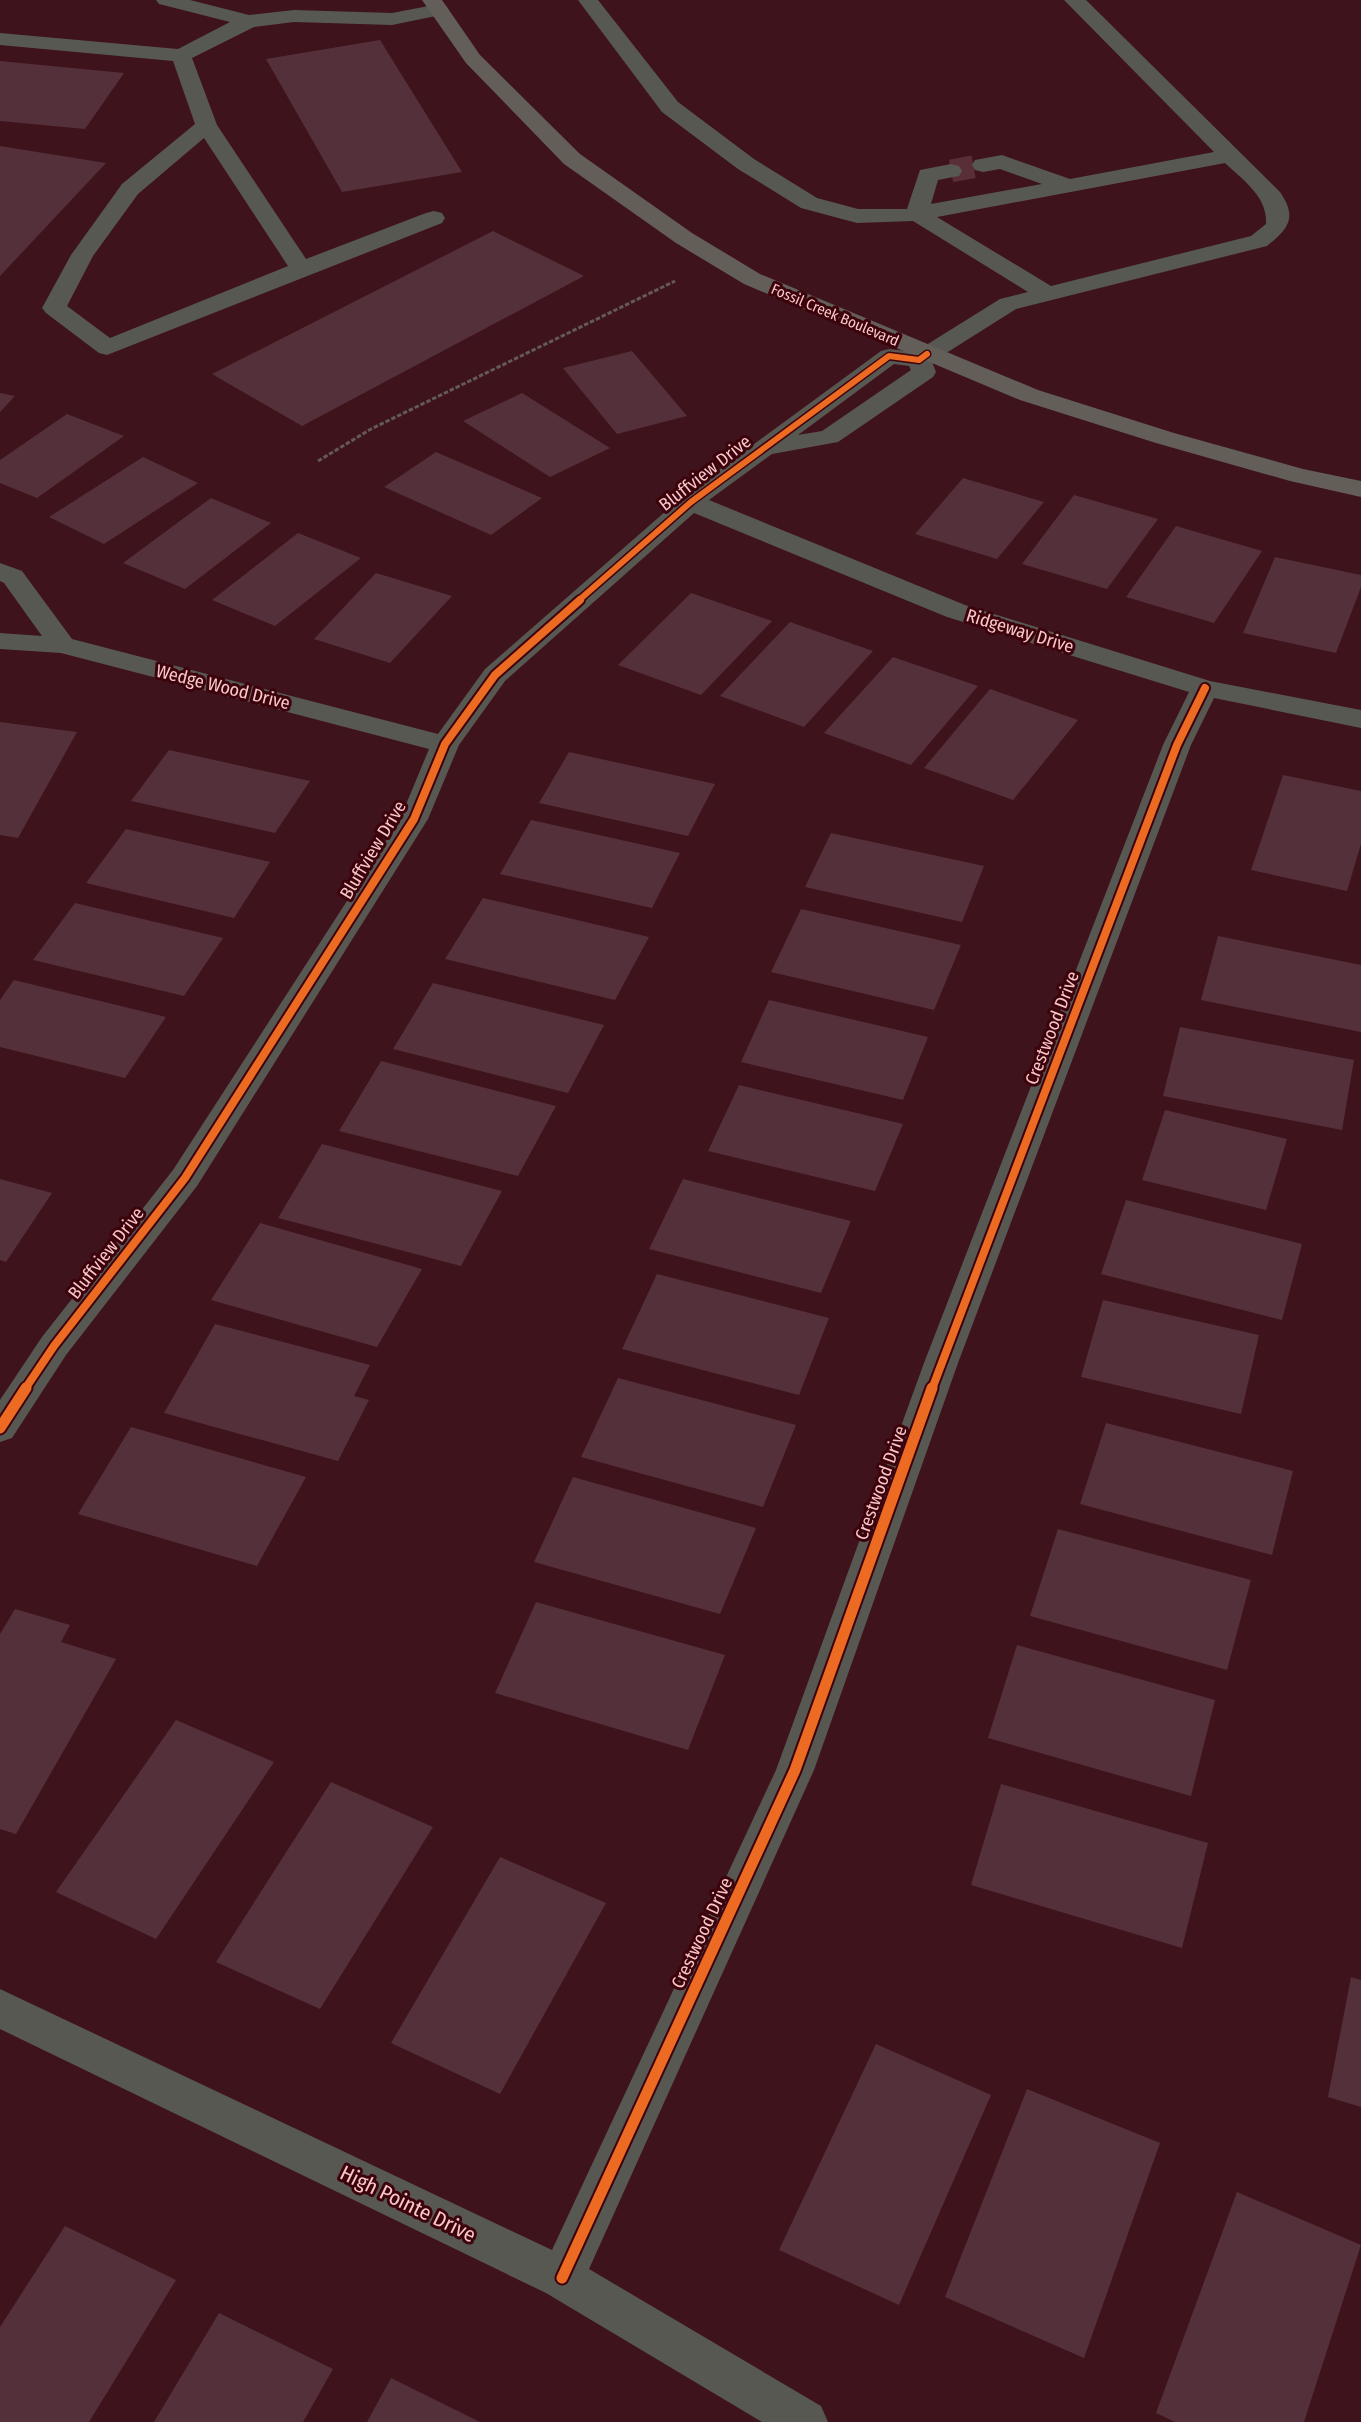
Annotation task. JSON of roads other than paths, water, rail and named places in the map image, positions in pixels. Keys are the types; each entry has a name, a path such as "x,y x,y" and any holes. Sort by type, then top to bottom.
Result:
{"main road":[{"name":"Fossil Creek Boulevard","path":"436,5 473,59 572,159 684,238 752,279 923,357 1029,395 1165,438 1299,476 1361,489"}],"street":[{"path":"166,0 249,21 294,16 392,19 436,5"},
{"path":"294,16 304,3 318,0"},
{"path":"588,0 670,107 746,164 809,203 857,216 917,214 1231,155"},
{"path":"923,357 1008,304 1259,241 1277,226 1278,213 1272,197 1074,0"},
{"path":"0,39 181,56 249,21"},
{"path":"181,56 207,125 301,269"},
{"path":"207,125 130,189 82,255 54,308 107,348 434,218"},
{"path":"983,165 1002,162 1068,186"},
{"path":"917,214 928,175 951,171"},
{"path":"917,214 1048,294"},
{"name":"Bluffview Drive","path":"0,1428 54,1346 192,1168 414,819 445,744 495,675 691,502 763,448 889,356 923,357 924,372 829,437 763,448"},
{"name":"Ridgeway Drive","path":"691,502 956,611 1205,688 1361,720"},
{"path":"0,571 13,577 62,645"},
{"name":"Wedge Wood Drive","path":"0,641 62,645 445,744"},
{"name":"Crestwood Drive","path":"562,2278 795,1770 946,1352 1177,745 1205,688"},
{"name":"High Pointe Drive","path":"0,2007 562,2278 805,2422"}],"tunnel":[{"path":"951,171 983,165"}]}
